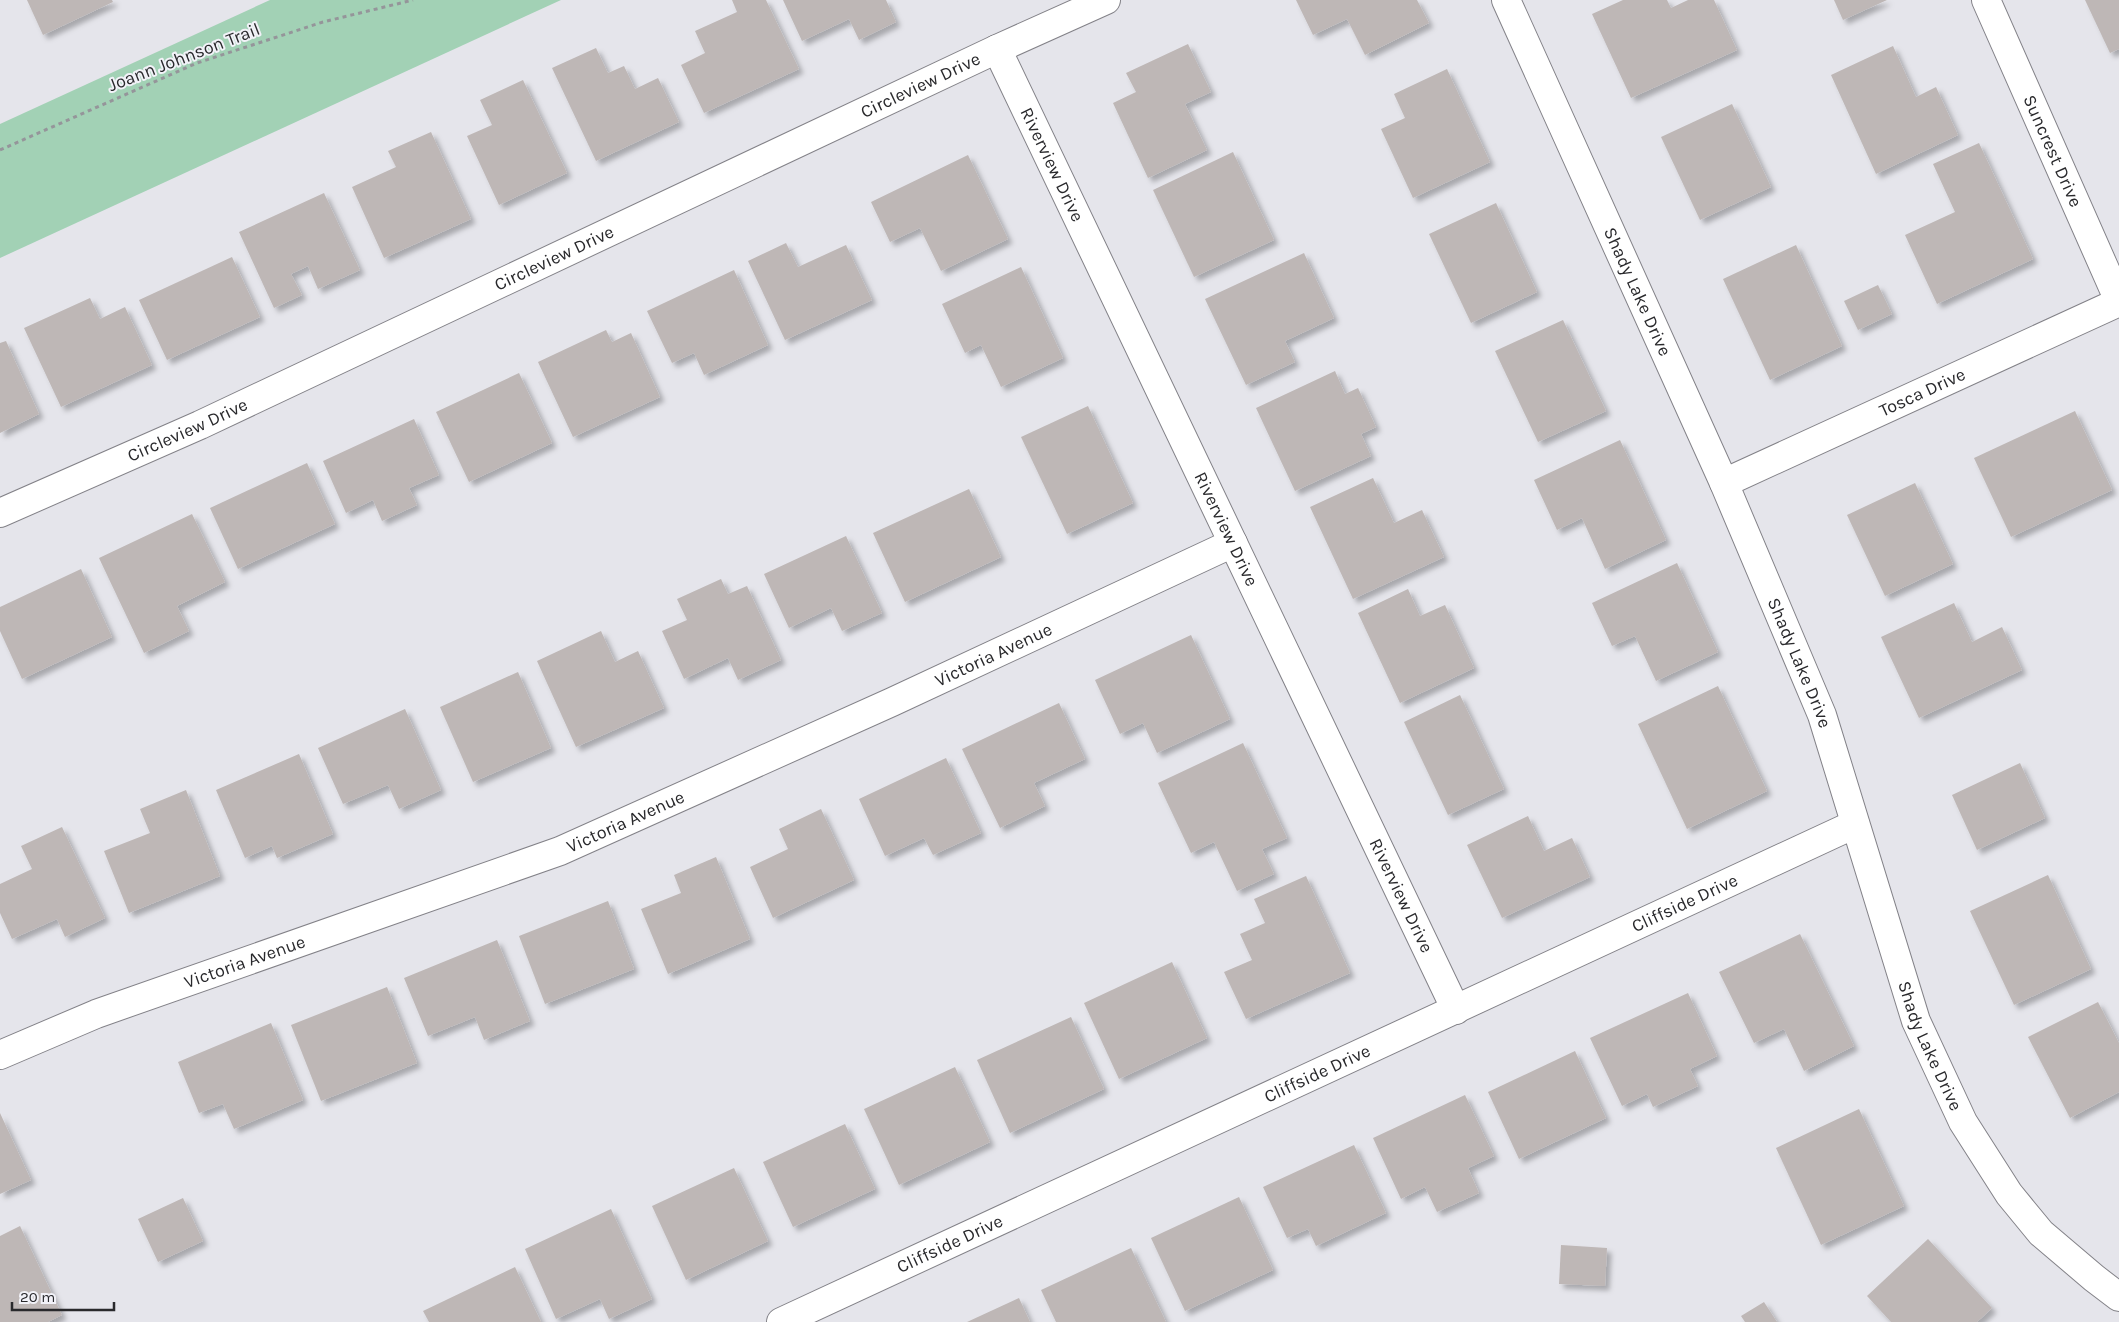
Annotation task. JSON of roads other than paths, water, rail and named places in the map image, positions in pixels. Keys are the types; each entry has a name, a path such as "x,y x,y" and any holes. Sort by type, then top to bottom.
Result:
{"street":[{"name":"Circleview Drive","path":"0,514 200,425 997,48 1106,0"},
{"name":"Shady Lake Drive","path":"1506,0 1724,483 1822,716 1916,1021 1963,1122 2009,1194 2040,1233 2119,1297"},
{"name":"Suncrest Drive","path":"1986,0 2119,302"},
{"name":"Riverview Drive","path":"997,48 1456,1010"},
{"name":"Tosca Drive","path":"1724,483 2119,302"},
{"name":"Victoria Avenue","path":"0,1055 96,1014 560,851 883,706 1233,543"},
{"name":"Cliffside Drive","path":"781,1322 1855,824"}]}
